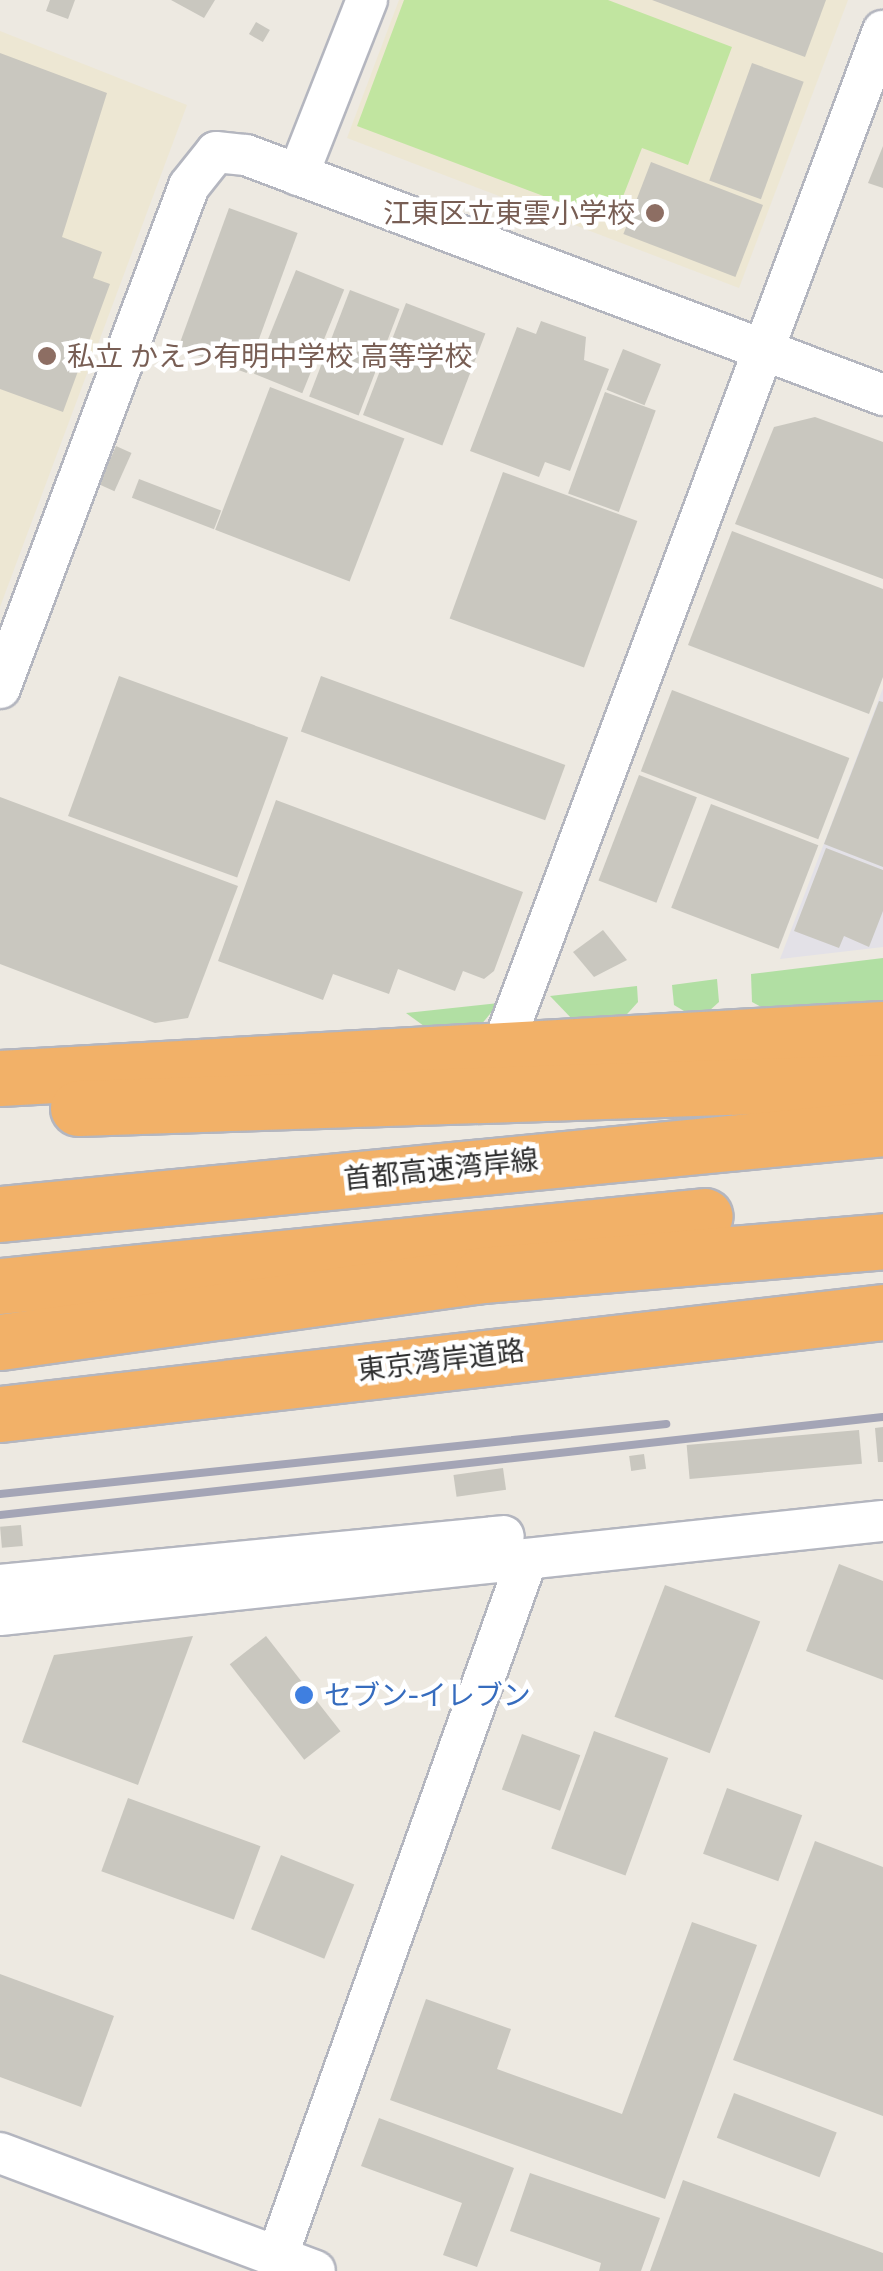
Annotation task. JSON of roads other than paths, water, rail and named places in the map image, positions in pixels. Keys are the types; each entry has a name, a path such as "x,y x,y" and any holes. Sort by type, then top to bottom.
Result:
{"highway":[{"path":"0,1078 226,1060 883,1029"},
{"path":"0,1062 226,1060"},
{"path":"0,1111 876,1113"},
{"name":"首都高速湾岸線","path":"0,1214 563,1157 876,1113"},
{"path":"0,1192 477,1153 563,1157"},
{"path":"0,1286 565,1225 883,1204"},
{"path":"0,1314 565,1225"},
{"path":"0,1342 482,1275 883,1240"},
{"name":"東京湾岸道路","path":"0,1414 883,1312"},
{"path":"0,1440 110,1425 214,1388"}],"street":[{"path":"298,175 366,0"},
{"path":"504,1045 883,32"},
{"path":"3,671 204,160 228,152 883,396"},
{"path":"0,1585 883,1494"},
{"path":"0,1615 883,1521"},
{"path":"277,2257 526,1562"},
{"path":"0,2154 315,2271"}],"railway":[{"path":"0,1515 883,1417"},
{"path":"0,1494 666,1424"}],"place":[{"name":"江東区立東雲小学校","path":"655,213"},
{"name":"私立 かえつ有明中学校 高等学校","path":"47,356"},
{"name":"セブン-イレブン","path":"304,1695"}]}
